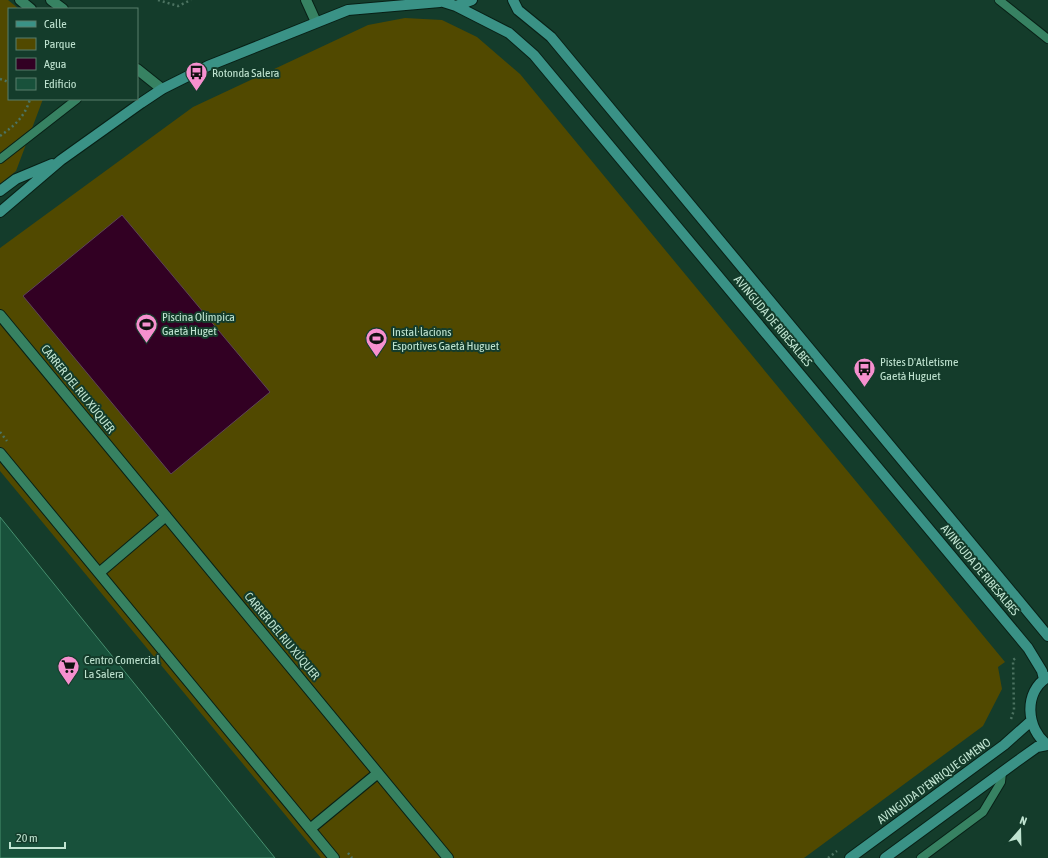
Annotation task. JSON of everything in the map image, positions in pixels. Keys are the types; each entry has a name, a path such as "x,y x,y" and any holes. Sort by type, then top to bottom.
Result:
{"street":[{"path":"20,0 30,8"},
{"path":"51,0 60,8"},
{"path":"62,8 69,0"},
{"path":"306,0 316,22"},
{"path":"348,10 361,0"},
{"path":"456,6 472,0"},
{"name":"AVINGUDA DE RIBESALBES","path":"513,0 518,10 556,43 1048,636"},
{"path":"0,212 61,160 138,101 208,66 348,10 438,1"},
{"name":"AVINGUDA DE RIBESALBES","path":"438,1 456,6 509,33 534,55 1028,648 1046,678"},
{"path":"138,70 162,89"},
{"path":"0,191 16,179 61,160"},
{"name":"CARRER DEL RIU XÚQUER","path":"0,315 448,858"},
{"path":"0,453 334,858"},
{"path":"99,574 166,516"},
{"path":"1046,678 1031,698 1031,722 1037,734 1047,745"},
{"name":"AVINGUDA D'ENRIQUE GIMENO","path":"850,858 1004,745 1031,722"},
{"path":"885,858 1037,747 1047,745"},
{"path":"310,829 378,773"}],"lane":[{"path":"999,0 1048,39"},
{"path":"0,159 76,100"},
{"path":"921,858 983,812 1000,782 1002,772"}],"path":[{"path":"158,0 178,6 191,0"},
{"path":"0,136 16,125 27,111 30,100"},
{"path":"1010,723 1014,710 1014,660 1028,648"}],"green space":[{"path":"0,0 8,0 18,8 8,8 8,100 43,100 16,171 0,184"},
{"name":"Instal·lacions Esportives Gaetà Huguet","path":"405,18 442,20 477,37 520,74 1005,662 998,667 1002,689 983,726 804,858 321,858 0,471 0,248 193,107 368,25"}],"water":[{"name":"Piscina Olímpica Gaetà Huget","path":"122,215 270,392 171,474 23,296"}],"building":[{"name":"Centro Comercial La Salera","path":"0,517 275,858 0,858"}],"place":[{"name":"Rotonda Salera","path":"197,92"},
{"name":"Piscina Olímpica Gaetà Huget","path":"147,344"},
{"name":"Instal·lacions Esportives Gaetà Huguet","path":"377,358"},
{"name":"Pistes D'Atletisme Gaetà Huguet","path":"864,388"},
{"name":"Centro Comercial La Salera","path":"69,686"}]}
